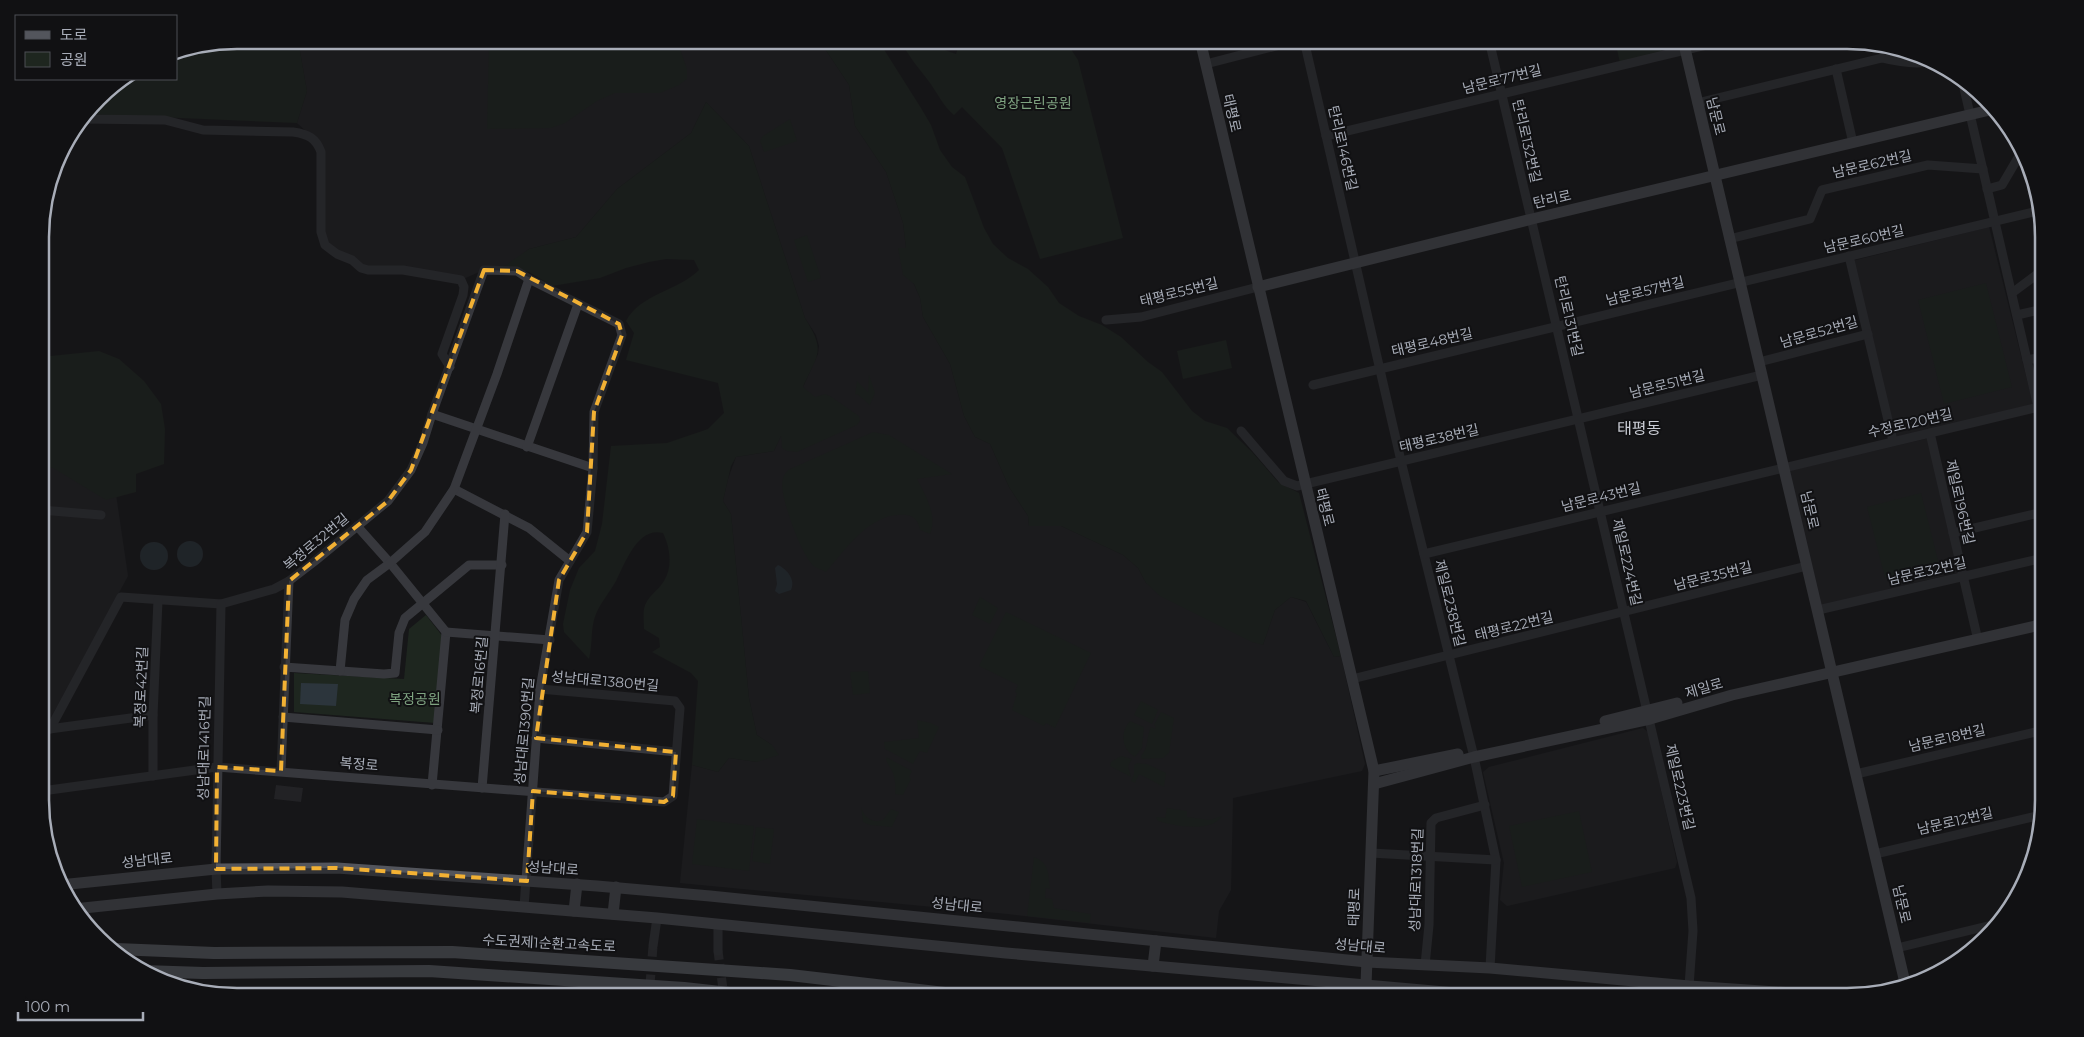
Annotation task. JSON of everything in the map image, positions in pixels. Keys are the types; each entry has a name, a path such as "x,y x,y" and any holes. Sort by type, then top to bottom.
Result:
{"highway":[{"name":"수도권제1순환고속도로","path":"122,949 214,953 452,952 790,975 902,988"},
{"path":"160,972 202,973 429,971 676,988"}],"main road":[{"name":"태평로","path":"1202,49 1374,771 1366,985"},
{"name":"남문로","path":"1685,49 1904,979"},
{"name":"탄리로","path":"1258,286 1987,111"},
{"name":"제일로","path":"1374,771 1473,754 1649,715 2035,621"},
{"name":"제일로","path":"1831,670 2035,626"},
{"name":"제일로","path":"1374,784 1473,754"},
{"name":"성남대로","path":"69,884 216,869 337,868 616,887 1367,962 1490,968 1718,988"},
{"path":"574,911 577,884"},
{"path":"613,914 616,887"},
{"path":"82,908 217,894 268,891 342,892 613,914 1400,988"},
{"path":"1153,966 1156,941"}],"street":[{"path":"1206,64 1264,49"},
{"name":"탄리로146번길","path":"1306,49 1380,369"},
{"name":"탄리로132번길","path":"1491,49 1532,219"},
{"name":"남문로77번길","path":"1326,136 1502,94 1669,49"},
{"path":"1697,103 1882,58 1896,62 1915,62"},
{"path":"1836,70 1853,142"},
{"path":"1963,89 2035,388"},
{"path":"90,119 164,120 178,122 196,130 304,133 316,140 321,152 320,232 325,245 337,254 352,260 361,268 368,270 402,270 461,280 464,287 463,295 442,354 450,367"},
{"path":"1987,189 2002,184 2018,158"},
{"name":"남문로62번길","path":"1729,239 1810,219 1822,190 1928,165 1983,169"},
{"name":"남문로60번길","path":"1740,283 2034,212"},
{"name":"탄리로131번길","path":"1532,219 1579,420"},
{"name":"남문로52번길","path":"1759,362 1868,334 1849,256"},
{"name":"복정로32번길","path":"281,771 289,581 388,501 411,470 423,443 484,270"},
{"name":"성남대로1390번길","path":"484,270 517,271 529,279 620,324 622,335 594,412 593,468 587,532 559,580 540,689 524,907"},
{"path":"2012,293 2035,275"},
{"path":"340,671 345,620 354,599 367,580 390,563 424,532 454,489 529,279"},
{"name":"남문로57번길","path":"1557,326 1740,283"},
{"name":"태평로55번길","path":"1106,320 1141,317 1258,286"},
{"path":"528,448 578,304"},
{"path":"2017,315 2035,311"},
{"name":"태평로48번길","path":"1313,385 1557,326"},
{"path":"1868,334 1893,441"},
{"path":"2027,360 2035,358"},
{"name":"제일로238번길","path":"1380,369 1473,754 1496,860 1490,968"},
{"name":"남문로51번길","path":"1579,420 1762,375"},
{"name":"수정로120번길","path":"1784,467 2035,407"},
{"path":"432,414 528,448 593,468"},
{"name":"태평로38번길","path":"1305,486 1401,461 1579,420"},
{"name":"제일로224번길","path":"1579,420 1649,715"},
{"path":"1241,431 1284,481 1297,486 1305,486"},
{"name":"제일로196번길","path":"1930,433 1977,636"},
{"name":"남문로43번길","path":"1424,554 1784,467"},
{"path":"454,489 529,528 570,561"},
{"path":"49,511 102,515"},
{"name":"복정로16번길","path":"482,788 505,514"},
{"path":"1953,533 2035,514"},
{"path":"357,526 446,632 432,785"},
{"name":"남문로32번길","path":"1818,610 2035,560"},
{"path":"284,667 384,674 395,673 399,632 405,618 469,566 502,565"},
{"name":"남문로35번길","path":"1625,613 1807,566"},
{"path":"49,724 121,597 221,604 274,589 289,581"},
{"name":"복정로42번길","path":"153,776 153,714 158,600"},
{"name":"성남대로1416번길","path":"217,894 217,767 221,604"},
{"name":"태평로22번길","path":"1352,679 1625,613"},
{"path":"446,632 550,640"},
{"name":"성남대로1380번길","path":"540,689 675,701 680,708 673,796"},
{"path":"49,729 153,714"},
{"name":"제일로223번길","path":"1649,715 1685,870 1692,912 1689,986"},
{"path":"283,717 438,730"},
{"name":"남문로18번길","path":"1856,774 2035,732"},
{"path":"536,738 676,752"},
{"name":"복정로","path":"49,791 217,767 664,802 673,796"},
{"name":"성남대로1318번길","path":"1425,965 1429,925 1431,823 1436,818 1485,805"},
{"name":"남문로12번길","path":"1875,854 2035,815"},
{"path":"1371,853 1496,860"},
{"path":"653,946 657,918"},
{"path":"718,924 718,951"},
{"path":"1897,948 1987,926"}],"highlighted area":[{"path":"484,270 517,271 619,324 622,335 594,412 587,532 559,580 536,738 676,752 673,796 664,802 533,791 527,881 337,868 216,869 217,767 281,771 289,581 388,501 411,470"}],"shaded area":[{"path":"300,49 825,49 849,85 855,126 886,172 903,223 906,248 898,248 920,298 923,317 950,364 964,416 975,437 990,444 1009,487 1028,516 1029,526 1061,526 1123,555 1138,568 1146,583 1263,645 1275,610 1291,597 1306,602 1334,657 1341,656 1365,764 1362,771 1233,798 1231,890 1219,911 1216,938 1008,914 680,883 692,765 718,772 729,758 757,762 772,745 757,735 749,698 731,514 723,501 728,479 736,457 774,451 818,354 819,346 816,335 805,318 749,146 706,102 691,133 617,189 576,237 529,249 506,267 488,268 461,280 368,270 325,245 321,165 316,140 297,123 307,91"},
{"path":"1989,227 2033,404 1896,439 1852,261"},
{"path":"1929,438 1960,572 1819,606 1788,471"},
{"path":"49,457 114,481 128,576 49,721"},
{"path":"190,541 199,545 203,554 199,563 190,567 181,563 177,554 181,545"},
{"path":"154,542 164,546 168,556 164,566 154,570 144,566 140,556 144,546"},
{"path":"778,565 785,569 792,582 791,590 779,594 775,591 777,584 775,568"},
{"path":"301,683 338,684 336,706 300,704"},
{"path":"1643,728 1648,732 1677,862 1675,868 1507,906 1500,900 1504,863 1483,772 1489,767"},
{"path":"276,785 303,788 301,802 274,799"}],"green space":[{"path":"224,49 300,49 307,91 297,123 94,114 113,95 132,80 178,80 178,58 188,55"},
{"path":"489,49 680,49 687,69 687,79 679,85 660,93 615,93 597,101 565,123 551,128 487,129"},
{"path":"825,49 884,49 931,125 940,150 952,167 965,177 984,228 993,244 1008,258 1028,269 1048,287 1059,303 1079,316 1102,325 1121,337 1162,372 1192,411 1205,421 1227,428 1252,452 1278,482 1299,493 1341,656 1334,657 1306,601 1291,597 1275,610 1263,645 1252,642 1160,596 1146,583 1138,568 1123,555 1061,526 1029,526 1028,516 1009,487 990,444 975,437 964,416 950,364 923,317 920,298 914,284 903,275 898,248 906,248 903,223 886,172 855,126 849,85"},
{"name":"영장근린공원","path":"906,49 942,49 956,54 958,49 1071,49 1078,60 1123,238 1040,259 1002,148 962,107 954,115"},
{"path":"1617,49 1661,49 1662,53 1620,63"},
{"path":"706,102 749,146 805,318 816,338 818,346 816,359 803,387 815,397 825,394 830,396 859,416 860,421 857,425 797,452 787,451 782,448 781,436 774,451 736,457 731,466 723,501 731,514 749,698 757,735 772,745 779,755 757,762 729,758 718,772 692,765 698,681 691,673 652,652 660,647 659,638 644,629 645,605 664,581 669,569 669,550 663,533 654,532 646,535 628,556 616,581 596,614 589,659 564,632 563,624 570,590 579,568 595,551 602,524 611,446 667,443 708,429 724,413 718,383 626,360 634,333 626,321 632,312 640,305 681,283 699,270 694,260 666,259 626,268 600,278 552,286 529,272 503,267 529,249 576,237 617,189 691,133"},
{"path":"790,119 797,141 764,152 760,141 763,136"},
{"path":"807,235 821,278 808,282 794,240"},
{"path":"1986,283 2012,387 1944,404 1918,300"},
{"path":"1226,340 1232,368 1183,379 1177,351"},
{"path":"99,351 119,359 144,381 161,404 165,429 164,464 136,474 136,492 106,500 53,468 49,468 49,356"},
{"path":"869,375 875,393 870,405 857,394 855,395 857,381 868,392"},
{"path":"873,432 889,435 952,474 917,479 932,513 930,534 920,530 912,516 893,515 882,519 860,533 826,572 815,567 810,562 794,529 783,493 782,485 785,473"},
{"path":"1921,493 1939,564 1885,578 1867,507"},
{"path":"980,597 998,608 990,624 972,615"},
{"path":"1006,612 1091,653 1055,728 1046,723 1044,726 1012,710 1018,685 979,666"},
{"name":"복정공원","path":"426,615 443,637 435,723 294,712 294,673 404,679 409,629"},
{"path":"868,671 870,693 853,695 850,672"},
{"path":"1141,701 1158,710 1152,724 1134,715"},
{"path":"1161,712 1174,718 1169,753 1163,758 1142,759 1141,756 1145,749 1149,731 1151,727 1155,729 1156,726 1154,725"},
{"path":"917,720 939,727 927,753 920,751 913,764 885,749 884,742 919,738"},
{"path":"1130,721 1144,727 1142,748 1135,757 1127,750 1123,735"},
{"path":"1121,756 1132,759 1128,766 1131,777 1110,766 1111,762"},
{"path":"886,757 912,771 909,777 911,779 903,795 895,794 894,778"},
{"path":"1137,763 1147,764 1166,773 1164,787 1139,774 1135,783 1131,781 1134,774 1134,765"},
{"path":"861,807 866,817 875,821 883,820 891,809 899,812 892,827 870,825 863,822"},
{"path":"1167,808 1187,811 1187,817 1210,820 1222,816 1210,825 1192,827 1173,825 1158,821 1156,817 1165,818"},
{"path":"1579,811 1592,872 1522,887 1509,826"},
{"path":"697,819 754,826 749,871 692,864"},
{"path":"756,827 774,829 770,864 752,861"},
{"path":"1034,857 1046,866 1050,889 1046,888 1045,898 1052,899 1054,908 1091,914 1090,923 1027,916"}],"tunnel":[{"path":"650,988 653,946"},
{"path":"718,951 723,988"}],"district":[{"name":"태평동","path":"1639,428"}]}
